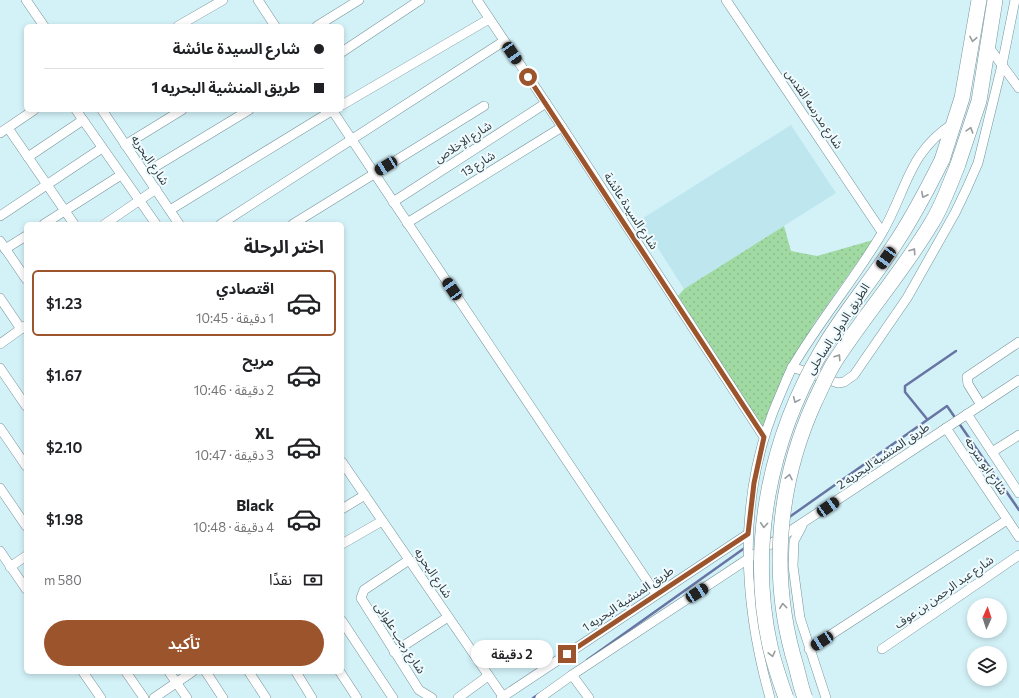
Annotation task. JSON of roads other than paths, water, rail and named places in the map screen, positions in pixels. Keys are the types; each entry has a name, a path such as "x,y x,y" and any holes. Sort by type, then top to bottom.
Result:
{"main road":[{"name":"الطريق الدولي الساحلى","path":"786,698 770,645 766,618 762,561 766,500 784,428 806,378 821,351 911,219 942,160 962,98 979,0"},
{"name":"الطريق الدولي الساحلى","path":"806,698 788,639 781,588 780,557 782,527 792,465 809,415 837,359 932,223 957,167 979,101 995,0"}],"street":[{"path":"26,0 43,24"},
{"path":"181,24 222,0"},
{"path":"258,0 274,24"},
{"path":"320,24 359,0"},
{"path":"344,51 420,0"},
{"name":"شارع السيدة عائشة","path":"477,0 562,127 764,437"},
{"name":"شارع مدرسه القدس","path":"726,0 882,232"},
{"path":"792,367 838,383 844,382 854,375 919,277 967,188 978,163 1002,65 1015,0"},
{"path":"344,103 489,18"},
{"path":"224,222 504,41"},
{"path":"988,46 1019,88"},
{"name":"شارع الإخلاص","path":"393,202 546,103"},
{"path":"295,222 484,106"},
{"path":"0,133 31,112"},
{"path":"77,112 155,222"},
{"name":"شارع البحريه","path":"103,112 170,210 176,222"},
{"path":"125,145 179,112"},
{"path":"145,173 246,112"},
{"path":"170,210 329,112"},
{"path":"333,112 656,594"},
{"path":"28,156 82,120"},
{"path":"770,698 760,662 751,612 748,560 748,534 754,483 764,437 792,367 882,232 921,152 933,138 955,123"},
{"name":"شارع 13","path":"407,222 562,127"},
{"path":"8,128 73,222"},
{"path":"0,216 102,148"},
{"path":"47,222 121,175"},
{"path":"107,222 156,189"},
{"path":"24,237 3,245 24,275"},
{"path":"0,298 24,328 0,344"},
{"path":"981,405 968,384 968,377 1019,342"},
{"path":"0,368 24,403"},
{"name":"طريق المنشية البحريه 2","path":"540,698 572,675 1019,380"},
{"name":"شارع ابو سرحه","path":"967,414 1019,493"},
{"path":"0,428 24,463"},
{"name":"شارع ابو سرحه","path":"946,428 1019,537"},
{"path":"992,452 1019,436"},
{"name":"شارع البحريه","path":"344,467 410,560 503,698"},
{"path":"0,488 24,523"},
{"path":"344,509 365,495"},
{"path":"344,543 382,520"},
{"path":"809,649 1008,520"},
{"path":"802,524 794,541 793,566 800,618 826,698"},
{"name":"طريق المنشية البحريه 1","path":"503,698 656,594 748,534"},
{"path":"0,551 24,586"},
{"name":"شارع عبد الرحمن بن عوف","path":"882,649 1019,555"},
{"path":"10,566 24,557"},
{"name":"شارع رجب علوانى","path":"410,560 364,590 361,595 362,601 419,690 432,698"},
{"path":"394,652 448,617"},
{"path":"344,623 393,698"},
{"path":"84,674 101,698"},
{"path":"127,674 144,698"},
{"path":"170,674 187,698"},
{"path":"155,698 189,674"},
{"path":"207,674 223,698"},
{"path":"250,674 266,698"},
{"path":"297,674 312,698"},
{"path":"341,674 357,698"},
{"path":"572,675 589,698"},
{"path":"458,698 488,676"}],"waterway":[{"path":"927,419 905,392 905,386 956,351"},
{"path":"788,518 947,406 1019,510"},
{"path":"587,660 746,547"},
{"path":"533,698 539,694"}]}
